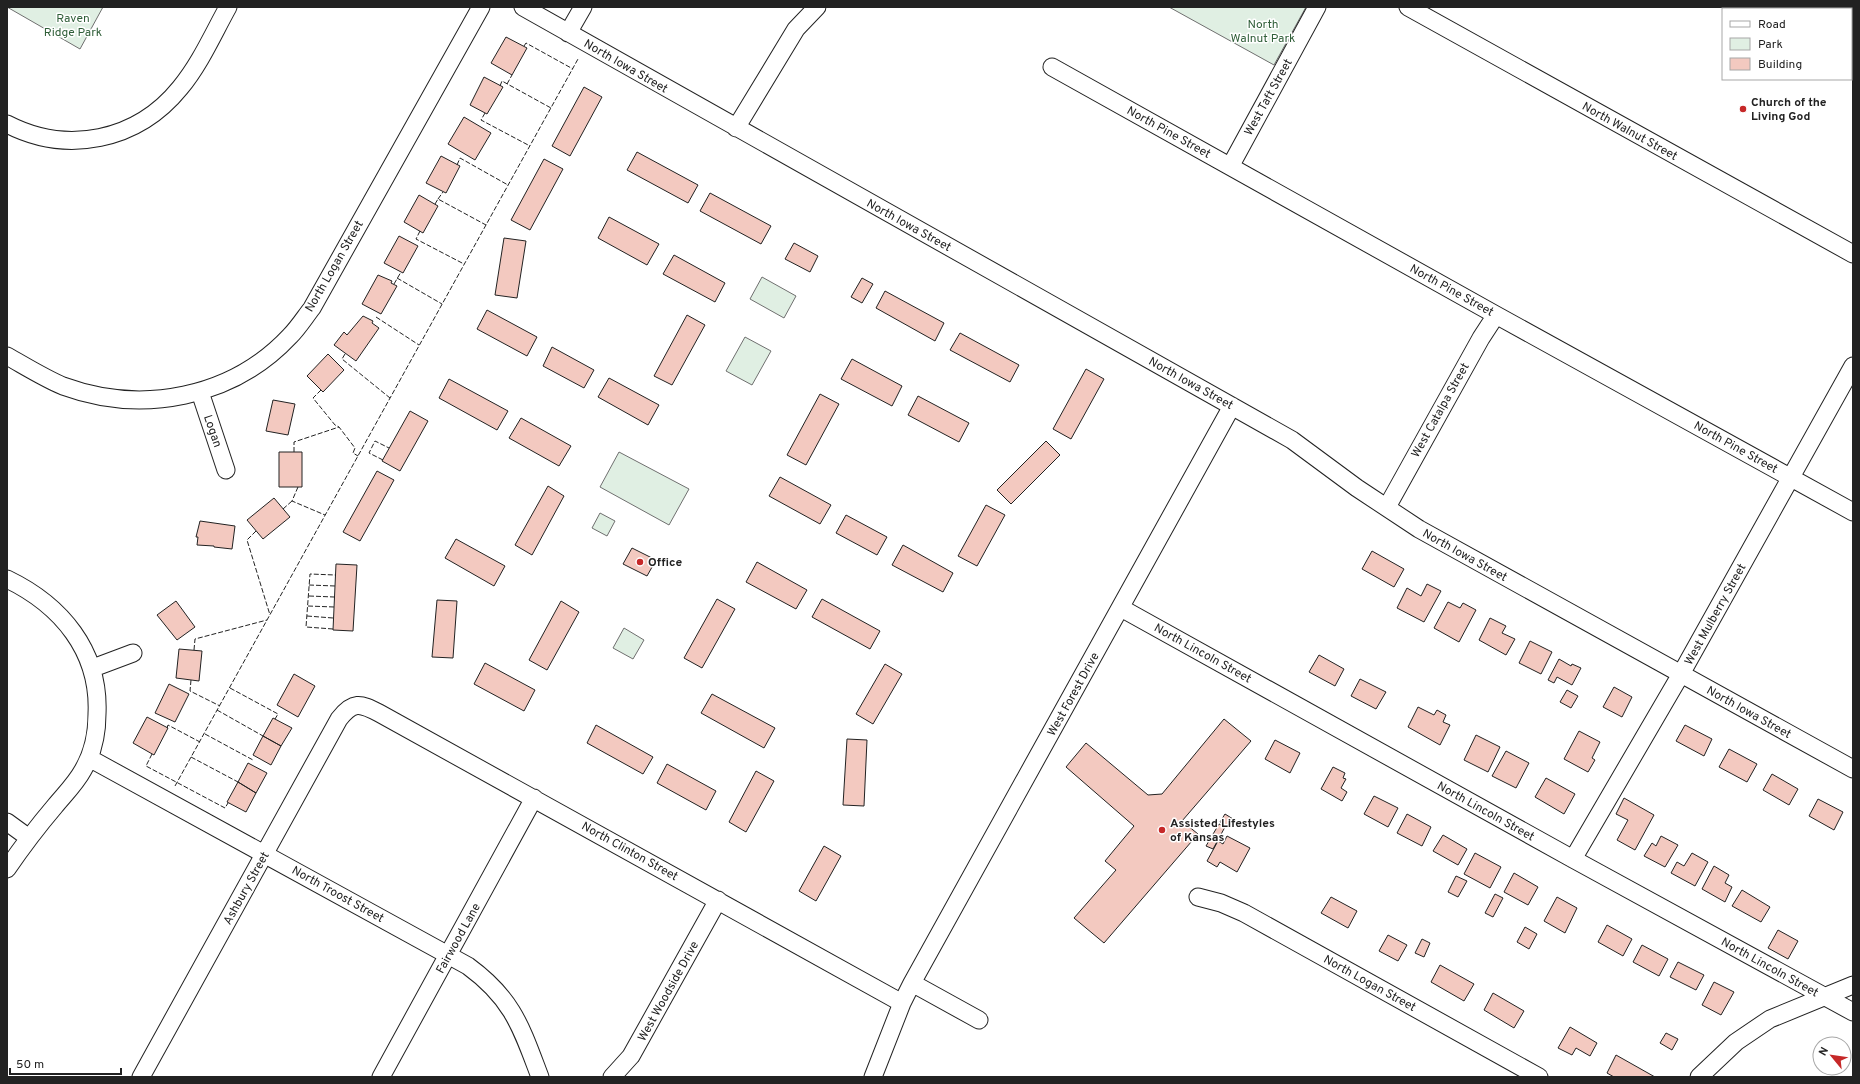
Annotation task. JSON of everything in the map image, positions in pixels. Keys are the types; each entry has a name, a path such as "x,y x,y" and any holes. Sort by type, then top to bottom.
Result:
{"street":[{"path":"7,124 44,139 71,140 93,139 114,135 137,124 161,108 181,88 199,60 228,7"},
{"name":"North Logan Street","path":"7,356 63,386 95,396 134,401 168,399 200,392 224,383 258,364 290,336 312,308 481,7"},
{"name":"North Iowa Street","path":"523,7 1292,440 1357,488 1419,529 1853,769"},
{"path":"568,33 583,7"},
{"path":"736,128 796,29 817,7"},
{"name":"West Taft Street","path":"1231,165 1317,7"},
{"name":"North Walnut Street","path":"1408,7 1853,254"},
{"name":"North Pine Street","path":"1052,67 1231,165 1496,315 1853,512"},
{"name":"West Catalpa Street","path":"1387,507 1481,338 1496,315"},
{"name":"West Mulberry Street","path":"1573,859 1681,674 1853,366"},
{"name":"Logan","path":"200,392 226,470"},
{"name":"West Forest Drive","path":"873,1077 902,1002 912,983 1232,406"},
{"path":"7,579 37,596 52,608 74,633 83,647 93,668 97,686 98,707 95,739 84,770 72,787 29,838 7,869"},
{"name":"North Lincoln Street","path":"1121,608 1573,859 1853,1012"},
{"path":"93,668 133,653"},
{"name":"North Clinton Street","path":"356,704 368,707 379,713 902,1002"},
{"name":"Ashbury Street","path":"141,1077 339,719 347,708 356,704"},
{"name":"North Troost Street","path":"89,758 468,966 486,979 499,992 516,1016 540,1077"},
{"name":"Fairwood Lane","path":"381,1077 534,798"},
{"path":"7,822 29,838"},
{"name":"North Logan Street","path":"1198,897 1222,903 1244,913 1539,1077"},
{"name":"West Woodside Drive","path":"612,1077 631,1056 718,900"},
{"path":"912,983 979,1020"},
{"path":"1699,1077 1736,1042 1770,1019 1853,985"}],"green space":[{"name":"Raven Ridge Park","path":"7,7 103,7 80,49"},
{"name":"North Walnut Park","path":"1169,7 1306,7 1274,65"},
{"path":"762,277 796,296 784,318 750,299"},
{"path":"745,337 771,351 752,385 726,371"},
{"path":"619,452 689,489 669,525 600,487"},
{"path":"600,513 615,521 607,536 592,528"},
{"path":"624,628 644,640 633,659 613,648"}],"building":[{"path":"506,37 527,48 512,75 491,63"},
{"path":"484,77 503,87 487,114 470,105"},
{"path":"584,87 602,97 570,156 552,146"},
{"path":"464,117 491,133 475,160 448,144"},
{"path":"637,152 698,185 688,203 627,170"},
{"path":"441,156 460,166 446,193 426,183"},
{"path":"544,159 563,169 530,230 511,220"},
{"path":"710,193 771,226 761,244 700,211"},
{"path":"419,195 438,206 423,233 404,222"},
{"path":"609,217 659,244 647,265 598,238"},
{"path":"399,236 418,246 403,273 384,263"},
{"path":"504,238 526,241 517,298 495,295"},
{"path":"794,243 818,256 810,272 785,259"},
{"path":"674,255 725,283 715,302 663,274"},
{"path":"378,275 392,281 391,283 397,286 381,314 362,304"},
{"path":"862,278 873,284 862,303 851,297"},
{"path":"885,291 944,323 935,341 876,308"},
{"path":"487,310 537,337 527,356 477,329"},
{"path":"687,315 705,325 672,385 654,376"},
{"path":"363,316 373,321 372,323 379,328 356,361 334,345 344,332 347,335"},
{"path":"960,333 1019,365 1010,382 950,350"},
{"path":"552,347 594,370 584,388 543,366"},
{"path":"328,354 344,370 323,392 307,376"},
{"path":"852,359 902,386 892,406 841,379"},
{"path":"1086,369 1104,379 1071,439 1053,429"},
{"path":"609,378 659,405 648,425 598,397"},
{"path":"449,379 508,411 497,430 439,398"},
{"path":"820,394 839,404 806,465 787,455"},
{"path":"918,396 969,423 959,442 908,415"},
{"path":"273,400 295,404 288,435 266,431"},
{"path":"410,411 428,421 400,471 382,461"},
{"path":"521,418 571,446 559,466 509,438"},
{"path":"1046,441 1060,455 1011,504 997,490"},
{"path":"279,452 302,452 302,487 279,487"},
{"path":"377,471 394,480 360,541 343,532"},
{"path":"780,477 831,505 820,524 769,496"},
{"path":"548,486 564,496 532,555 515,545"},
{"path":"274,498 290,517 263,539 247,520"},
{"path":"986,505 1005,515 977,566 958,556"},
{"path":"846,515 887,537 877,555 836,533"},
{"path":"200,521 235,526 232,549 197,545 198,537 196,537"},
{"path":"456,539 505,566 494,586 445,558"},
{"path":"903,545 953,573 943,592 892,565"},
{"name":"Office","path":"632,548 656,560 647,576 623,564"},
{"path":"1372,551 1404,569 1394,587 1362,569"},
{"path":"757,562 807,590 796,609 746,582"},
{"path":"336,564 357,565 353,631 333,630"},
{"path":"1427,584 1441,591 1424,622 1397,608 1407,588 1421,596"},
{"path":"717,599 735,609 702,668 684,658"},
{"path":"822,599 880,631 870,649 812,617"},
{"path":"437,600 457,601 453,658 432,657"},
{"path":"176,601 195,627 177,640 157,615"},
{"path":"561,601 579,612 547,670 529,660"},
{"path":"1448,602 1460,608 1463,603 1476,610 1459,642 1434,628"},
{"path":"1490,618 1506,626 1502,633 1515,639 1506,655 1479,640"},
{"path":"1530,641 1552,652 1541,674 1519,663"},
{"path":"179,649 202,651 199,681 176,678"},
{"path":"1319,655 1344,669 1335,686 1309,672"},
{"path":"1559,659 1571,666 1572,664 1581,668 1572,685 1557,677 1554,683 1548,680"},
{"path":"485,663 535,690 524,711 474,684"},
{"path":"885,664 902,674 873,724 856,714"},
{"path":"294,674 315,686 298,717 277,705"},
{"path":"1360,679 1386,692 1376,709 1351,696"},
{"path":"169,684 189,694 175,722 155,713"},
{"path":"1614,687 1632,697 1622,717 1603,707"},
{"path":"1567,690 1578,696 1571,708 1560,702"},
{"path":"712,694 775,728 764,748 701,713"},
{"path":"1418,707 1434,715 1437,710 1446,715 1443,722 1450,725 1440,745 1408,727"},
{"path":"147,717 168,728 154,755 133,743"},
{"path":"273,718 292,728 281,746 263,736"},
{"name":"Assisted Lifestyles of Kansas","path":"1224,719 1251,741 1182,821 1198,834 1104,943 1074,918 1116,870 1105,861 1134,826 1066,767 1086,743 1148,795 1162,794"},
{"path":"596,725 653,757 643,774 587,743"},
{"path":"1685,725 1712,739 1704,756 1676,741"},
{"path":"1579,731 1600,742 1592,758 1595,760 1588,772 1564,759"},
{"path":"1476,735 1500,747 1488,772 1464,760"},
{"path":"263,736 281,746 271,765 253,755"},
{"path":"847,739 867,740 864,806 843,805"},
{"path":"1275,740 1300,753 1290,773 1265,759"},
{"path":"1729,749 1757,764 1747,782 1719,767"},
{"path":"1506,751 1529,763 1516,788 1492,776"},
{"path":"248,763 267,773 256,793 238,782"},
{"path":"667,764 716,791 706,810 657,783"},
{"path":"1333,767 1345,773 1343,778 1346,779 1341,788 1347,792 1342,801 1321,789"},
{"path":"756,771 774,781 746,832 729,822"},
{"path":"1772,774 1798,789 1789,805 1763,790"},
{"path":"1546,778 1575,794 1564,814 1535,797"},
{"path":"238,782 256,793 246,812 227,802"},
{"path":"1374,796 1398,808 1388,827 1364,814"},
{"path":"1624,798 1654,815 1635,850 1617,840 1628,820 1616,814"},
{"path":"1818,799 1843,812 1834,830 1809,816"},
{"path":"1225,814 1233,819 1229,827 1220,822"},
{"path":"1407,814 1431,827 1422,846 1397,833"},
{"path":"1219,824 1225,827 1213,849 1206,846"},
{"path":"1443,835 1467,849 1458,865 1433,851"},
{"path":"1227,836 1250,848 1237,872 1220,862 1217,867 1207,861 1218,841 1223,844"},
{"path":"1661,836 1678,845 1665,867 1644,856 1652,843 1656,846"},
{"path":"824,846 841,856 816,901 799,891"},
{"path":"1475,853 1501,867 1490,888 1464,874"},
{"path":"1692,853 1708,862 1695,886 1671,873 1677,862 1684,866"},
{"path":"1714,866 1729,875 1725,883 1732,887 1725,902 1702,889"},
{"path":"1514,873 1538,887 1528,905 1504,892"},
{"path":"1456,876 1467,881 1458,897 1448,892"},
{"path":"1742,890 1770,907 1761,922 1732,906"},
{"path":"1495,894 1503,898 1493,917 1485,913"},
{"path":"1331,897 1357,911 1348,928 1321,913"},
{"path":"1557,897 1577,908 1565,933 1544,921"},
{"path":"1607,925 1632,939 1623,956 1598,942"},
{"path":"1525,927 1537,934 1529,949 1517,942"},
{"path":"1778,930 1798,941 1788,959 1768,948"},
{"path":"1388,935 1407,945 1398,961 1379,951"},
{"path":"1422,939 1430,943 1424,957 1415,953"},
{"path":"1642,945 1668,959 1659,976 1633,962"},
{"path":"1678,962 1704,975 1696,990 1670,977"},
{"path":"1440,965 1474,984 1464,1001 1431,982"},
{"path":"1714,982 1734,992 1721,1015 1702,1005"},
{"path":"1493,993 1524,1011 1514,1028 1484,1010"},
{"path":"1570,1027 1597,1043 1590,1056 1576,1048 1572,1055 1558,1048"},
{"path":"1666,1033 1678,1039 1672,1050 1660,1043"},
{"path":"1616,1055 1655,1077 1614,1077 1607,1073"}],"fence":[{"path":"524,46 526,43 573,69"},
{"path":"175,786 578,59"},
{"path":"507,84 512,75"},
{"path":"500,86 502,81 551,108"},
{"path":"485,113 481,120 530,146"},
{"path":"457,165 460,158 508,185"},
{"path":"438,199 443,192"},
{"path":"435,204 438,199 486,225"},
{"path":"420,231 416,239 464,264"},
{"path":"394,284 401,272"},
{"path":"397,278 442,304"},
{"path":"376,317 419,345"},
{"path":"345,354 342,359 390,398"},
{"path":"321,390 313,398 335,425 339,427"},
{"path":"294,452 294,442 339,427 355,448 353,453 358,456"},
{"path":"383,460 369,453 375,441 389,448"},
{"path":"298,487 292,501 325,515"},
{"path":"283,509 292,501"},
{"path":"256,531 247,540 270,615"},
{"path":"333,629 306,627 310,574 335,575"},
{"path":"309,585 335,586"},
{"path":"309,596 334,597"},
{"path":"308,606 334,607"},
{"path":"307,616 333,618"},
{"path":"194,650 195,639 267,620"},
{"path":"191,680 190,691 220,706"},
{"path":"230,688 278,714 275,719"},
{"path":"217,710 263,736"},
{"path":"167,728 168,725 200,742"},
{"path":"205,734 253,760"},
{"path":"152,754 146,766 225,808 228,803"},
{"path":"191,757 238,782"}],"place":[{"name":"Church of the Living God","path":"1743,109"},
{"name":"Office","path":"640,562"},
{"name":"Assisted Lifestyles of Kansas","path":"1162,830"}]}
